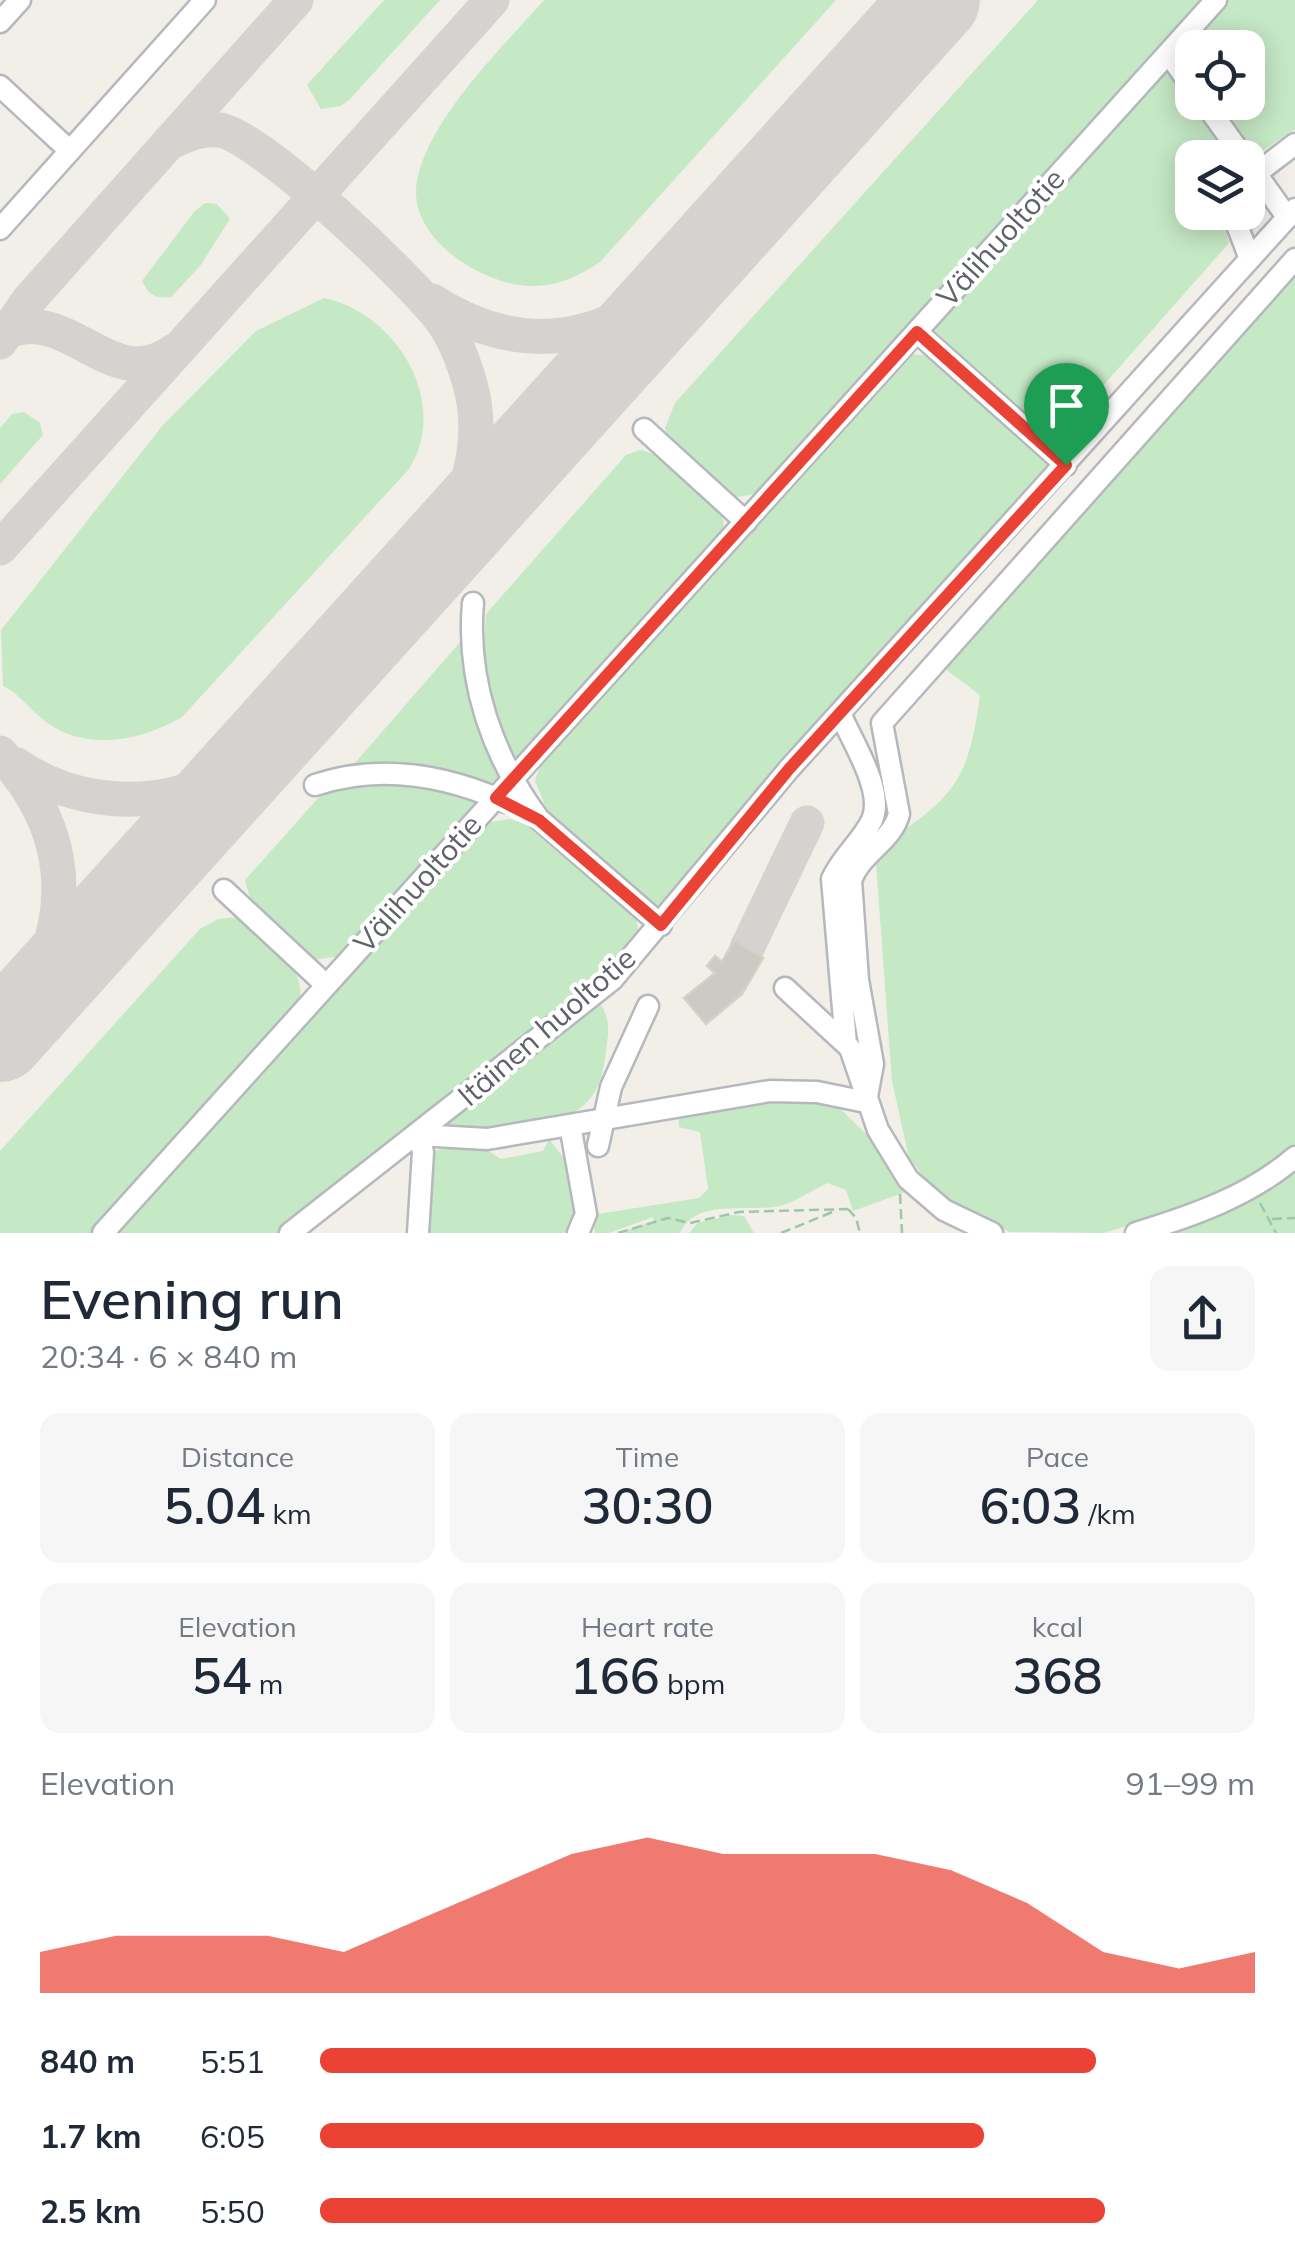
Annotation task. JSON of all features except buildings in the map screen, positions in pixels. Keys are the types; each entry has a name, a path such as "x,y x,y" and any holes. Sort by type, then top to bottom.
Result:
{"lane":[{"path":"0,22 20,0"},
{"path":"0,229 205,0"},
{"name":"Välihuoltotie","path":"103,1233 1216,0"},
{"path":"1168,53 1175,63"},
{"path":"0,86 70,151"},
{"path":"1265,160 1295,144"},
{"path":"1265,185 1291,213"},
{"name":"Itäinen huoltotie","path":"290,1233 612,980 789,769 1291,213"},
{"path":"1239,230 1250,259"},
{"path":"866,1102 873,1064 858,980 851,880 855,868 896,826 899,814 882,723 1295,259"},
{"path":"917,332 1066,465"},
{"path":"644,429 746,522"},
{"path":"473,603 471,628 482,707 513,779 539,820"},
{"path":"841,715 876,804 872,820 841,860 832,879 846,1044"},
{"path":"315,785 356,775 412,775 446,780 496,798 539,820 661,925"},
{"path":"224,890 326,985"},
{"path":"785,988 846,1044 890,1154 924,1196 992,1233"},
{"path":"598,1146 600,1120 648,1006"},
{"path":"418,1233 423,1152 419,1135 487,1139 770,1091 817,1092 866,1102"},
{"path":"570,1126 586,1214 578,1233"},
{"path":"1136,1233 1252,1188 1295,1157"}],"path":[{"path":"1252,1188 1276,1233"},
{"path":"618,1233 668,1218 690,1223 739,1212 848,1208"},
{"path":"781,1233 816,1216 848,1208"},
{"path":"848,1208 860,1233"},
{"path":"1268,1219 1295,1218"}],"green space":[{"path":"384,0 440,0 350,99 341,106 321,109 307,85"},
{"path":"544,0 836,0 600,262 570,278 536,286 495,279 454,256 424,222 417,202 417,181 424,157 451,109"},
{"path":"1038,0 1206,0 761,493 736,497 669,438 665,428 675,403"},
{"path":"1224,0 1295,0 1295,129 1265,149 1265,140 1238,140 1222,120 1265,120 1265,30 1197,30"},
{"path":"1164,67 1175,73 1175,120 1211,120 1225,140 1175,140 1175,230 1226,230 1229,243 1056,439 1060,451 932,328"},
{"path":"205,203 217,204 230,219 200,266 171,297 153,295 142,281"},
{"path":"1295,263 1295,1144 1249,1180 1196,1204 1104,1233 1010,1232 945,1203 909,1158 892,1081 875,850 938,803 951,788 969,751 980,695 940,665"},
{"path":"324,298 350,307 374,322 394,341 409,364 420,389 424,416 420,443 409,469 182,717 149,732 114,740 79,737 46,722 3,686 1,630 163,425 256,331"},
{"path":"904,353 937,357 1054,465 663,906 646,904 546,808 535,781 544,754"},
{"path":"24,412 40,423 43,435 0,484 0,428 12,414"},
{"path":"640,450 675,467 711,499 724,522 719,542 516,763 496,727 483,674 486,614 626,455"},
{"path":"461,641 468,696 499,777 489,785 416,765 355,763"},
{"path":"405,782 451,790 478,803 342,956 313,960 253,910 245,880 321,795 360,785"},
{"path":"510,819 532,827 636,917 639,934 614,965 458,1096 278,1233 111,1233 484,823"},
{"path":"238,917 275,948 295,972 300,998 293,1013 93,1233 0,1233 0,1151 200,929 218,919"},
{"path":"597,1000 608,1024 603,1070 590,1099 580,1108 554,1119 509,1126 442,1126"},
{"path":"791,1096 828,1097 866,1134 908,1191 853,1211 846,1190 827,1183 783,1205 726,1208 699,1214 680,1233 618,1233 654,1221 653,1217 609,1233 595,1233 592,1215 699,1198 708,1189 700,1132 679,1127 679,1110"},
{"path":"549,1139 571,1167 578,1221 563,1233 427,1233 432,1153 440,1149 484,1148 501,1159 543,1151"},
{"path":"1295,1164 1295,1233 1160,1233"},
{"path":"744,1216 754,1233 689,1233 698,1223"}],"taxiway":[{"path":"0,342 28,301 296,0"},
{"path":"0,548 492,0"},
{"path":"169,143 206,130 219,130 239,138 336,214 443,322 468,376 476,426 466,487 442,545"},
{"path":"432,301 466,320 500,331 565,335 627,314 689,274"},
{"path":"8,331 31,327 52,330 130,363 151,362 174,351"},
{"path":"17,765 62,788 87,795 112,799 163,796 221,776 280,729"},
{"path":"0,753 27,787 46,822 56,857 59,892 55,928 43,964 3,1035"},
{"path":"747,948 807,823"}],"runway":[{"path":"0,1038 936,0"}],"route":[{"path":"917,332 1066,465 789,769 661,925 539,820 496,798 917,332"}]}
